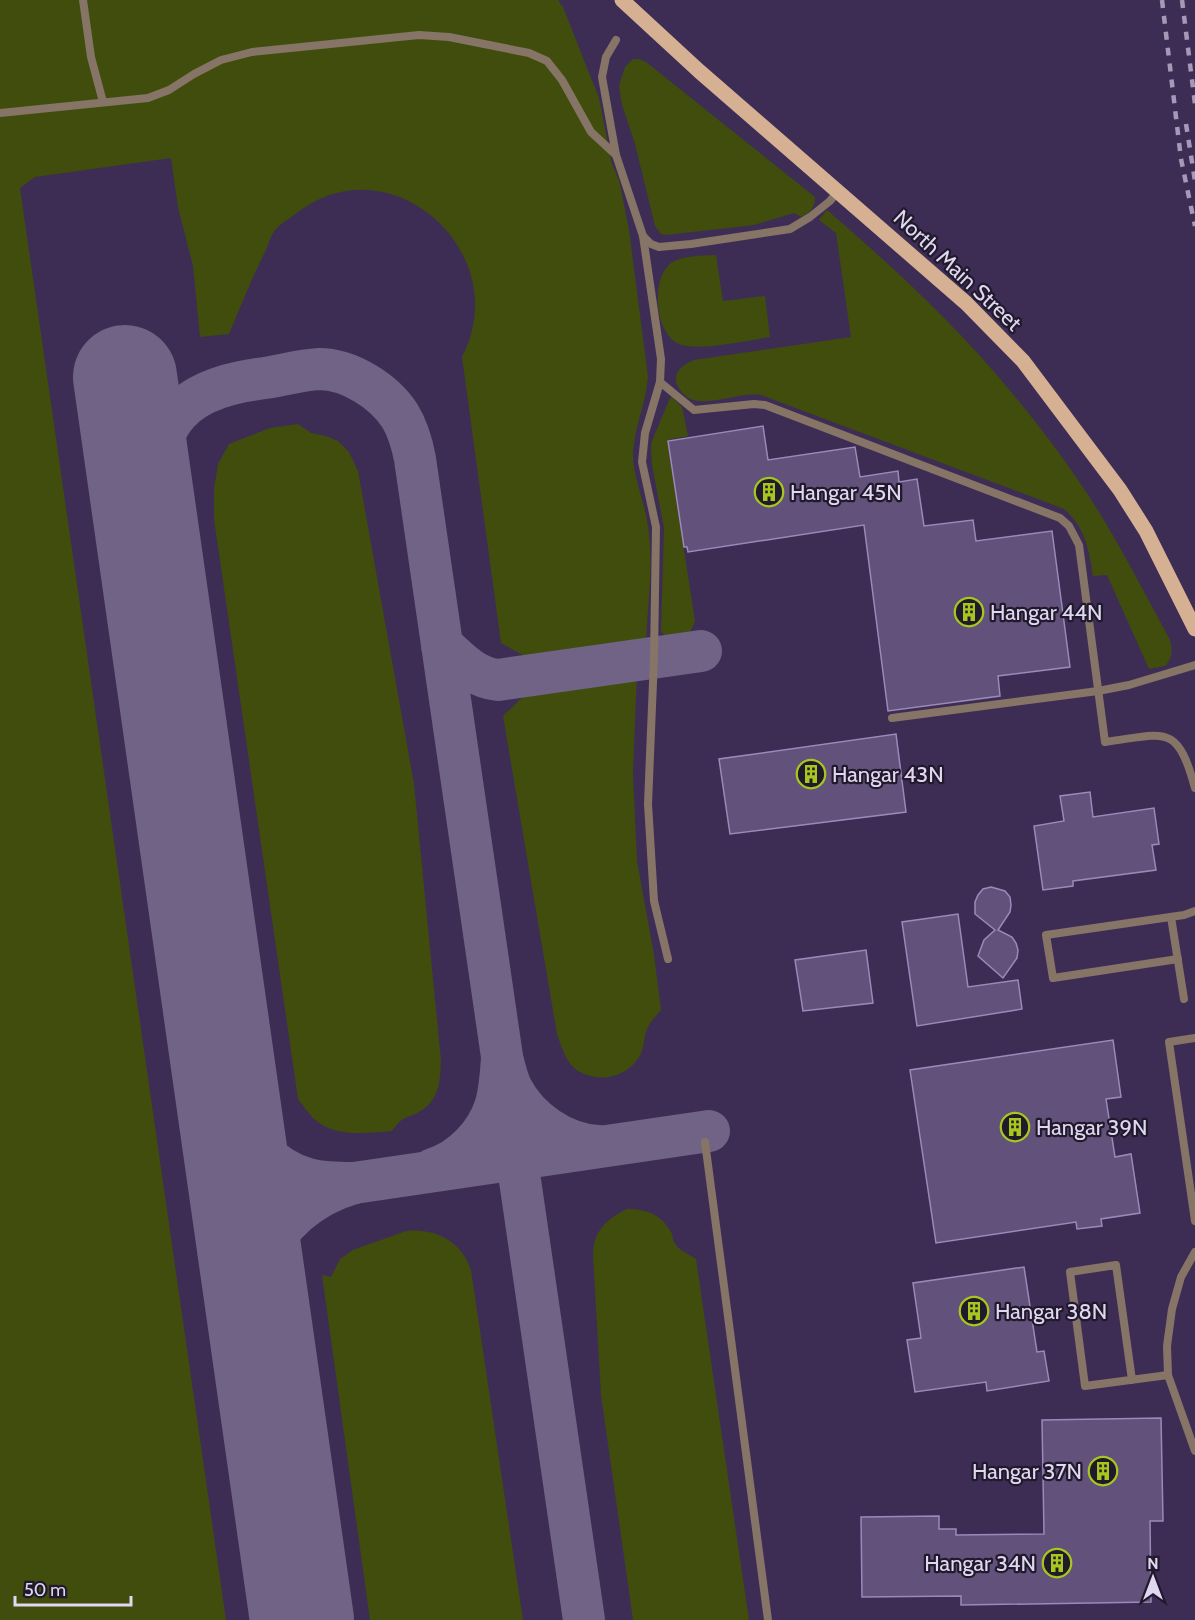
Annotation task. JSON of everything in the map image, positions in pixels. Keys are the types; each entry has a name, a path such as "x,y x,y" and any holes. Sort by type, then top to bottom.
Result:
{"main road":[{"name":"North Main Street","path":"622,0 699,72 966,303 1023,361 1120,490 1146,531 1195,629"}],"lane":[{"path":"82,0 91,57 103,102"},
{"path":"0,113 148,98 169,90 221,60 252,52 419,35 449,37 529,53 547,61 562,80 591,132 616,155"},
{"path":"616,40 606,57 602,77 616,155 643,236 661,359 660,382 645,433 642,462 656,527 649,827 654,902 668,959"},
{"path":"643,236 651,244 659,247 790,229 810,217 830,201 838,191"},
{"path":"660,382 694,410 765,405 1060,518 1069,526 1079,545 1105,742 1156,736 1170,737 1180,746 1195,788"},
{"path":"892,718 1098,691 1129,685 1195,665"},
{"path":"1178,959 1053,978 1046,934 1171,917 1195,911"},
{"path":"1171,917 1184,999"},
{"path":"1195,1038 1169,1042 1195,1221"},
{"path":"705,1142 768,1620"},
{"path":"1195,1252 1181,1277 1172,1309 1167,1346 1168,1375 1195,1451"},
{"path":"1132,1380 1116,1265 1070,1272 1085,1386 1132,1380 1168,1375"}],"green space":[{"path":"0,0 558,0 563,7 599,98 612,164 619,180 629,230 648,377 633,454 650,541 646,647 535,662 501,643 462,357 474,318 472,280 458,247 435,219 405,199 370,190 334,194 298,212 271,236 229,334 200,337 193,266 178,207 171,158 35,177 20,188 226,1620 0,1620"},
{"path":"633,59 646,62 815,197 812,209 802,217 794,213 754,225 661,234 655,226 635,144 622,105 619,86 625,67"},
{"path":"827,210 900,275 969,344 1027,411 1055,448 1107,526 1169,638 1172,653 1165,666 1149,669 1107,575 1093,576 1085,539 1077,523 1064,509 764,396 746,395 703,401 687,397 681,391 676,381 678,371 694,360 851,337 836,233 819,220"},
{"path":"716,255 723,301 765,296 770,337 698,347 679,344 665,329 658,306 660,281 664,271 671,263 681,259"},
{"path":"672,397 682,407 688,436 667,440 695,621 686,637 675,642 669,641 661,631 664,528 651,448"},
{"path":"298,424 311,433 338,441 349,452 358,471 414,784 441,1069 439,1085 434,1098 423,1109 402,1120 392,1131 351,1133 330,1129 313,1118 298,1099 214,519 214,489 218,464 229,444 270,428"},
{"path":"637,671 633,774 637,861 654,955 661,1010 648,1026 641,1052 631,1067 616,1075 599,1077 590,1076 574,1068 557,1034 503,716 533,687"},
{"path":"627,1209 640,1210 658,1217 671,1232 678,1247 696,1259 749,1620 633,1620 601,1395 593,1256 598,1233 607,1222"},
{"path":"406,1231 428,1232 446,1239 461,1252 471,1270 523,1620 370,1620 322,1275 331,1277 340,1259 353,1250"}],"building":[{"path":"763,426 768,460 855,447 860,477 898,471 899,482 917,479 924,526 973,520 976,541 1052,531 1070,667 998,676 1000,696 888,711 864,525 688,552 687,547 684,547 668,441"},
{"name":"Hangar 43N","path":"896,734 906,812 730,834 719,759"},
{"path":"1090,792 1093,817 1154,808 1159,844 1152,845 1156,870 1073,881 1073,886 1043,890 1034,826 1064,821 1060,796"},
{"path":"991,887 1005,891 1010,897 1010,912 998,930 1012,937 1018,950 1017,958 1003,978 978,956 984,940 995,930 975,914 975,902 983,889"},
{"path":"958,914 968,987 1018,980 1022,1009 917,1026 902,922"},
{"path":"866,950 873,1003 803,1011 795,960"},
{"name":"Hangar 39N","path":"1113,1040 1121,1097 1106,1099 1115,1157 1131,1154 1140,1213 1101,1219 1102,1226 1077,1229 1076,1222 936,1243 910,1070"},
{"name":"Hangar 38N","path":"1024,1267 1037,1352 1044,1351 1049,1381 987,1391 986,1382 915,1392 907,1340 921,1338 913,1283"},
{"path":"1161,1418 1163,1521 1150,1521 1151,1602 961,1605 961,1596 862,1597 861,1517 939,1516 939,1529 956,1529 956,1535 1044,1534 1042,1420"}],"taxiway":[{"path":"148,544 153,476 161,442 178,413 207,392 242,382 306,370 330,370 354,377 375,390 393,407 405,426 415,459 584,1620"},
{"path":"442,645 474,672 498,680 701,651"},
{"path":"433,1169 444,1165 463,1152 486,1126 496,1104 502,1058 512,1089 527,1111 548,1128 572,1141 598,1146"},
{"path":"225,1077 225,1095 239,1126 258,1149 270,1159 282,1168 308,1179 354,1183"},
{"path":"260,1327 255,1292 267,1252 276,1237 297,1213 339,1188 354,1183 709,1131"}],"runway":[{"path":"125,377 302,1620"}],"railway":[{"path":"1162,0 1181,159 1195,226"},
{"path":"1182,0 1195,104"},
{"path":"1186,124 1195,181"}],"place":[{"name":"Hangar 45N","path":"769,492"},
{"name":"Hangar 44N","path":"969,612"},
{"name":"Hangar 43N","path":"811,774"},
{"name":"Hangar 39N","path":"1015,1127"},
{"name":"Hangar 38N","path":"974,1311"},
{"name":"Hangar 37N","path":"1103,1471"},
{"name":"Hangar 34N","path":"1057,1563"}]}
